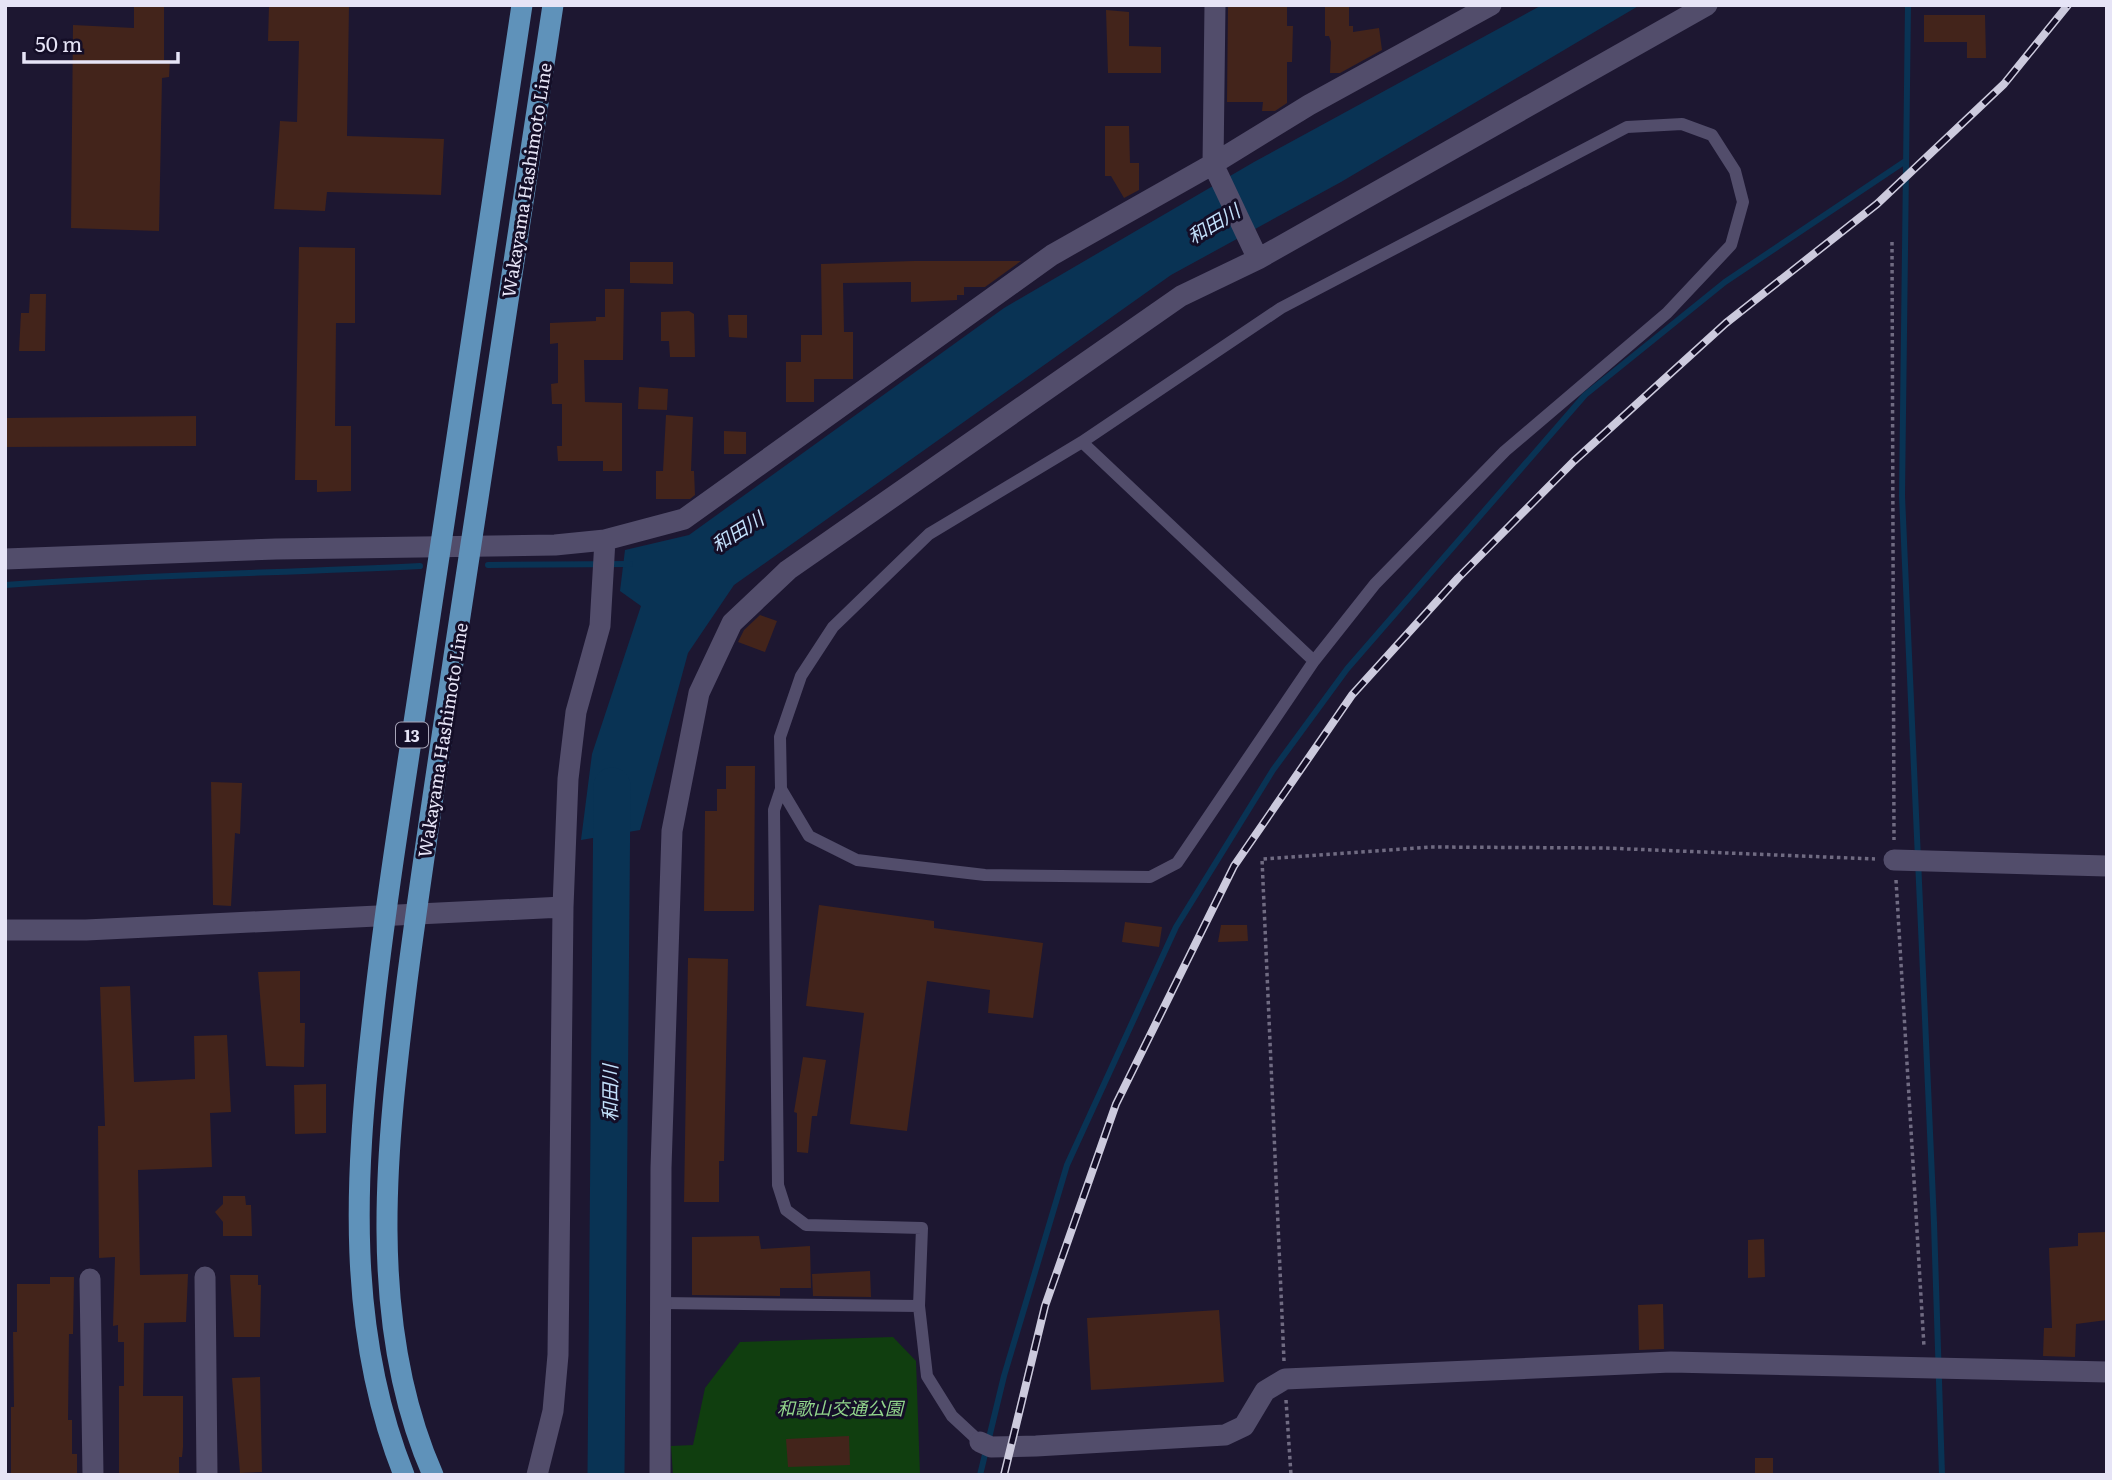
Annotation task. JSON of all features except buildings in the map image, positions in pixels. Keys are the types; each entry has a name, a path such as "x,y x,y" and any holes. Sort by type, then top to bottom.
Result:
{"main road":[{"name":"Wakayama Hashimoto Line","path":"402,1470 371,1356 362,1300 358,1232 359,1154 385,916 522,5"},
{"name":"Wakayama Hashimoto Line","path":"430,1467 401,1369 393,1322 387,1209 392,1126 415,914 553,5"}],"street":[{"path":"1215,5 1213,164 1256,255"},
{"path":"5,559 276,549 555,545 606,540 684,519 1052,255 1213,164 1309,105 1491,5"},
{"path":"660,1475 661,1168 672,831 699,692 732,623 788,570 955,451 1181,296 1707,5"},
{"path":"537,1475 553,1411 558,1355 562,907 570,766 576,712 600,626 606,540"},
{"path":"1894,860 2107,866"},
{"path":"5,930 99,929 562,907"},
{"path":"205,1277 208,1475"},
{"path":"90,1279 93,1475"},
{"path":"980,1442 991,1447 1036,1446 1225,1435 1244,1426 1265,1391 1285,1379 1671,1362 1925,1370 2107,1372"}],"lane":[{"path":"781,789 809,836 857,860 985,875 1150,877 1177,863 1314,661 1375,584 1505,451 1667,313 1731,245 1743,201 1734,172 1712,135 1682,124 1628,127 1281,308 1082,442 929,534 833,627 801,676 780,737 781,789 774,810 778,1185 786,1210 806,1225 922,1228 919,1306 927,1376 952,1416 980,1442"},
{"path":"1082,442 1314,661"},
{"path":"660,1303 919,1306"}],"path":[{"path":"1892,242 1894,860 1925,1370"},
{"path":"1291,1475 1262,859 1444,847 1605,848 1894,860"}],"green space":[{"name":"和歌山交通公園","path":"893,1337 916,1361 920,1475 673,1475 671,1446 693,1445 705,1388 740,1342"}],"water":[{"path":"1542,5 1640,5 1341,182 1171,275 734,585 688,653 640,830 581,840 592,754 641,606 620,591 625,550 689,535 1004,308 1254,162"}],"waterway":[{"path":"1908,5 1902,496 1934,1223 1942,1475"},
{"path":"980,1475 1004,1376 1067,1165 1176,927 1273,770 1347,669 1585,395 1725,282 1904,162"},
{"path":"488,565 630,564"},
{"path":"5,585 420,566"},
{"name":"和田川","path":"606,1475 612,786"}],"railway":[{"path":"1004,1475 1045,1306 1116,1104 1234,866 1352,695 1458,578 1574,461 1726,323 1877,204 2004,84 2068,5"}]}
